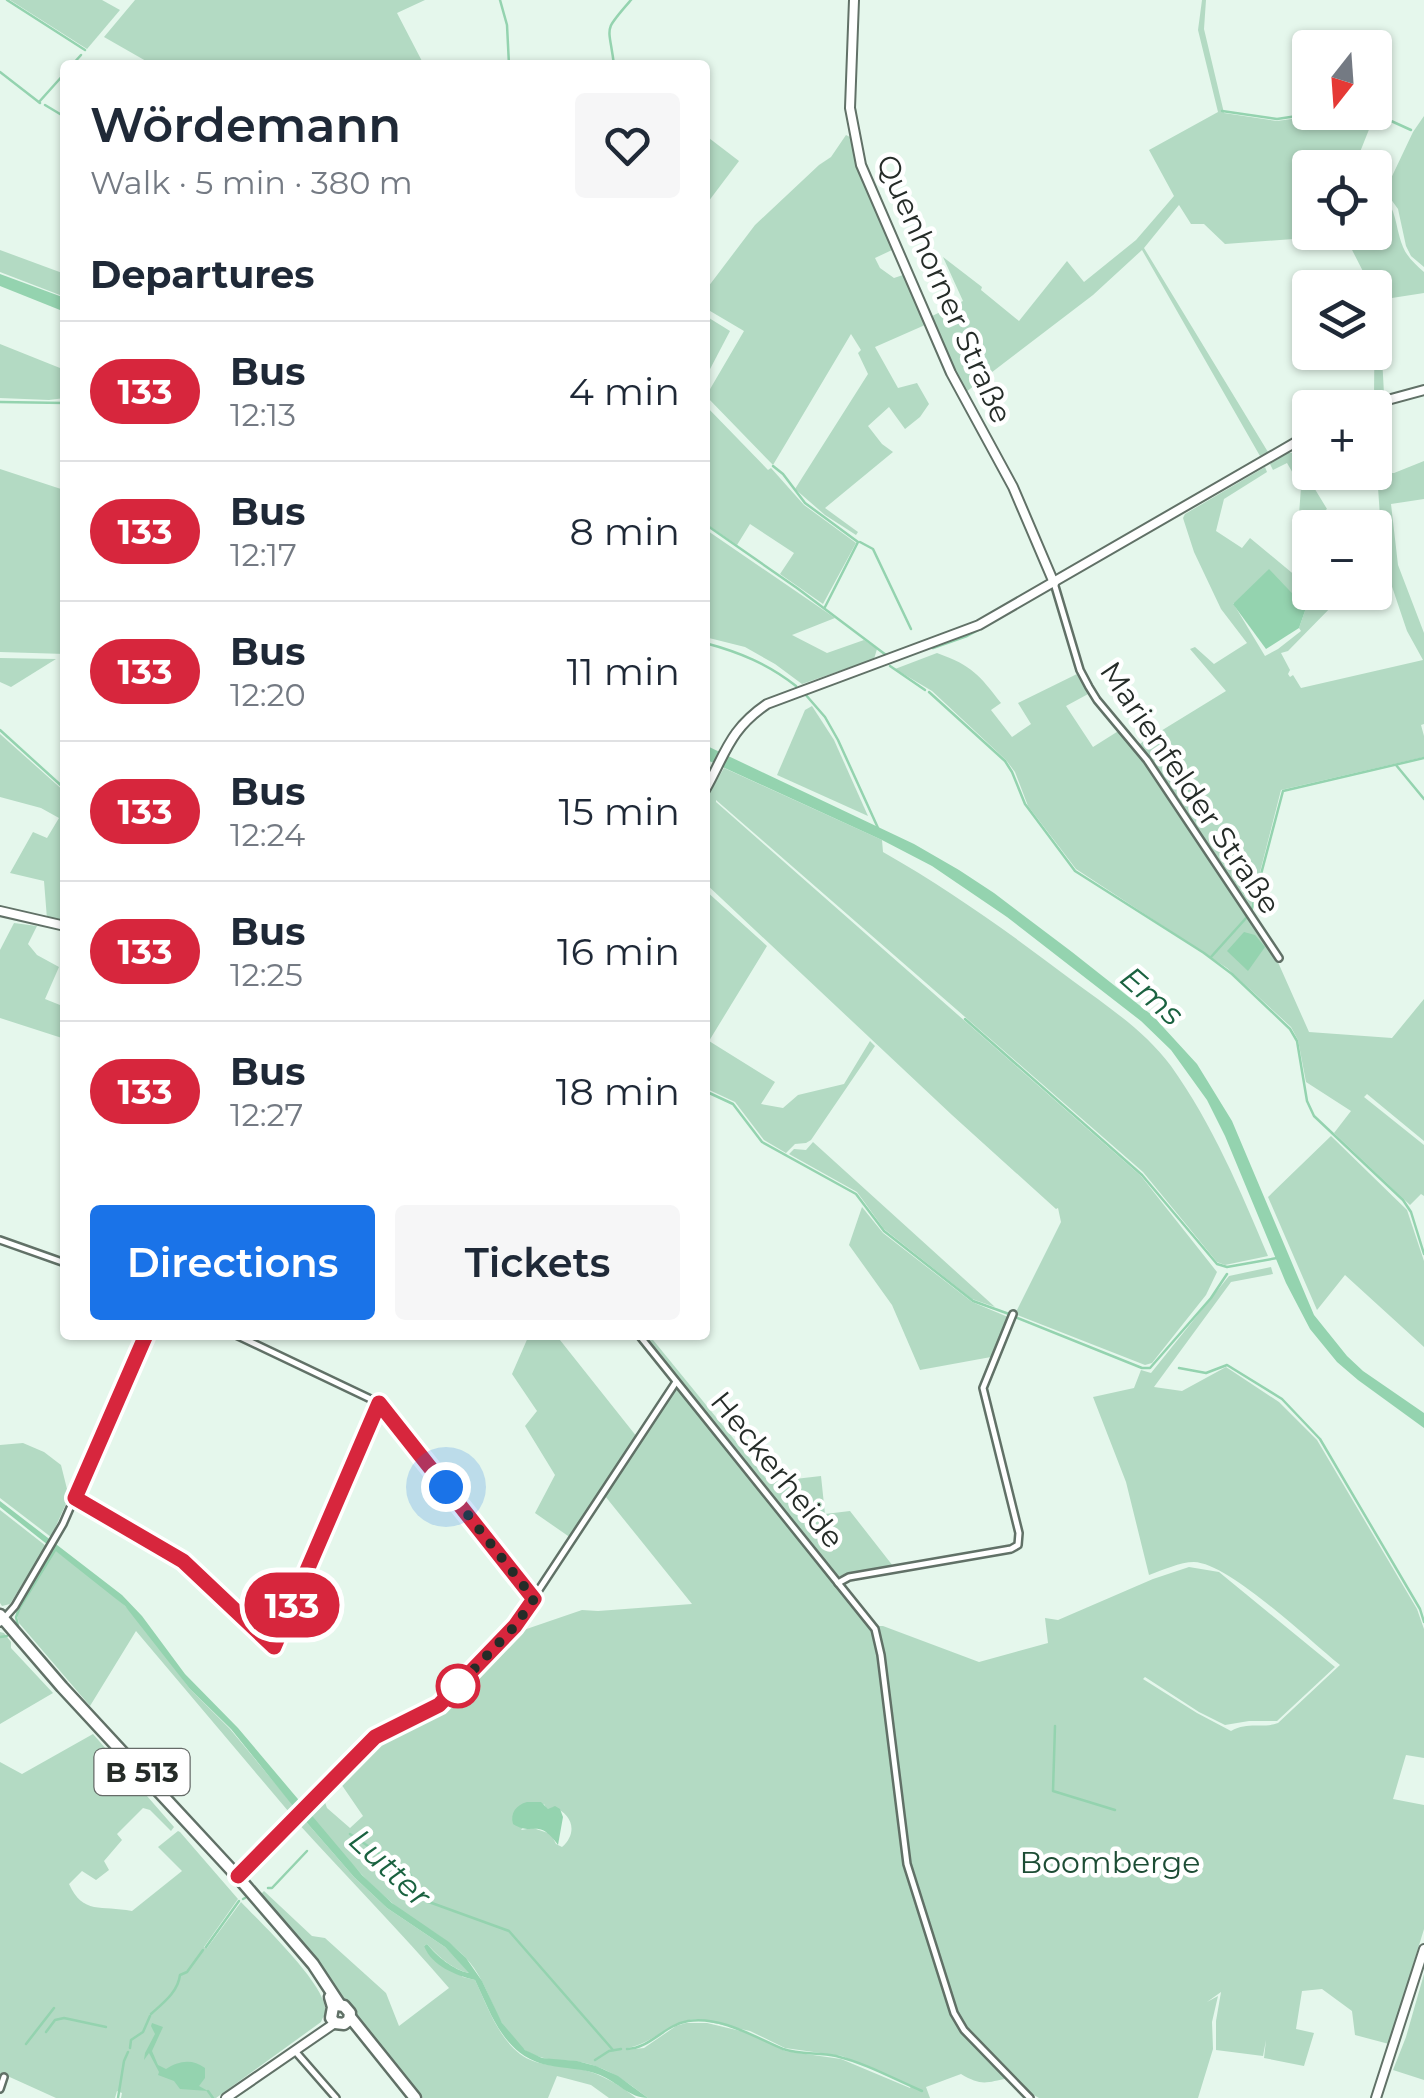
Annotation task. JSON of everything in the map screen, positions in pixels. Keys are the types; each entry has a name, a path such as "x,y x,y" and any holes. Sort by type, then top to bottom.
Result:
{"main road":[{"name":"Quenhorner Straße","path":"854,0 850,108 861,165 951,372 1012,487 1054,583"},
{"path":"1392,399 1424,390"},
{"path":"710,780 740,726 777,699 965,632 1292,444"},
{"path":"0,911 60,925"},
{"name":"B 513","path":"1,1619 238,1876 306,1958 339,2016"},
{"path":"1376,2098 1424,1950"},
{"path":"226,2098 339,2016 367,2038 415,2098"}],"street":[{"name":"Marienfelder Straße","path":"1054,583 1080,670 1089,687 1147,760 1278,958"},
{"path":"0,1240 60,1261"},
{"name":"Heckerheide","path":"643,1340 838,1582 1018,1545 1019,1533 983,1388 1013,1314"},
{"path":"1,1619 15,1606 56,1538 144,1340"},
{"path":"247,1340 379,1403 534,1599"},
{"name":"Heckerheide","path":"238,1876 375,1737 439,1705 515,1626 676,1382"},
{"path":"75,1498 183,1561 274,1647 379,1403"},
{"path":"838,1582 876,1634 908,1864 954,2013 964,2030 1030,2098"},
{"path":"295,2050 336,2098"},
{"path":"0,2089 4,2077"},
{"path":"322,2098 330,2091"}],"green space":[{"path":"10,0 102,0 120,10 87,49"},
{"path":"135,0 425,0 397,13 421,60 144,60 104,37"},
{"path":"1202,0 1206,0 1204,29 1224,113 1277,121 1292,119 1292,130 1369,130 1361,150 1292,150 1292,239 1225,244 1204,224 1191,224 1179,205 1144,248 1268,452 1260,456 1142,250 1093,295 966,392 930,317 963,301 943,257 1019,321 1067,261 1084,282 1136,240 1174,196 1149,150 1218,112 1198,30"},
{"path":"1424,116 1424,267 1406,246 1398,209 1392,201 1392,176"},
{"path":"846,135 850,137 892,250 875,258 880,268 894,278 903,275 925,325 875,347 898,388 917,383 929,404 905,429 889,407 868,426 893,452 825,508 858,532 856,535 795,489 868,374 851,334 773,465 710,400 710,389 744,331 710,311 710,284 755,225 831,157"},
{"path":"710,139 739,161 710,199"},
{"path":"1392,209 1405,251 1424,272 1424,293 1392,298 1392,270 1362,270 1352,250 1392,250"},
{"path":"0,250 60,272 60,295 0,272"},
{"path":"710,319 730,331 710,369"},
{"path":"0,344 60,368 60,399 0,398"},
{"path":"1374,370 1383,370 1384,390 1374,390"},
{"path":"710,410 804,505 856,543 823,604 780,574 794,553 750,524 737,545 710,526"},
{"path":"1292,453 1292,472 1287,463 1273,470 1270,464"},
{"path":"1424,461 1424,499 1391,504 1392,510 1380,510 1378,490 1392,490 1392,473"},
{"path":"1265,467 1267,472 1224,499 1216,531 1242,548 1250,538 1292,573 1292,607 1233,603 1265,656 1301,631 1305,610 1328,610 1288,651 1281,653 1290,670 1288,674 1301,688 1423,660 1407,631 1392,587 1392,513 1398,565 1424,633 1424,757 1281,790 1250,911 1138,745 1226,691 1190,649 1195,647 1214,664 1247,643 1221,609 1194,552 1185,514"},
{"path":"0,469 60,489 60,654 0,652"},
{"path":"1301,490 1315,490 1327,509 1326,510 1299,510"},
{"path":"710,532 835,618 792,635 827,653 864,640 877,649 874,659 802,684 745,647 710,638"},
{"path":"937,653 967,667 987,685 1001,703 991,710 1012,737 1031,724 1018,703 1079,673 1090,693 1066,706 1093,747 1120,730 1146,761 1277,960 1309,1032 1392,1038 1424,999 1424,1141 1367,1094 1364,1097 1424,1145 1424,1196 1421,1194 1410,1205 1334,1133 1351,1111 1306,1082 1298,1040 1291,1027 1227,968 1076,869 1028,806 1006,760 932,691 895,669"},
{"path":"0,658 56,659 11,687 0,682"},
{"path":"812,706 834,740 868,816 777,775 805,710"},
{"path":"0,734 60,788 60,921 47,919 44,881 10,873 33,832 47,838 59,818 41,808 0,797"},
{"path":"724,768 882,840 883,852 980,913 1138,1030 1161,1053 1186,1088 1236,1182 1268,1256 1225,1265 1217,1262 1143,1172 716,800 1141,1176 1217,1272 1206,1295 1152,1363 1145,1365 1015,1314 1061,1222 1058,1208 952,1115 710,888 710,792"},
{"path":"710,895 767,946 710,1039"},
{"path":"14,923 37,926 28,944 37,955 59,967 45,999 60,1005 60,1037 0,1018 0,950"},
{"path":"870,1041 875,1046 811,1140 795,1144 786,1153 764,1140 735,1102 710,1090 710,1042 775,1082 761,1104 783,1108 798,1095 844,1084"},
{"path":"1331,1136 1407,1210 1424,1261 1424,1347 1345,1275 1317,1310 1268,1197"},
{"path":"813,1142 995,1307 972,1299 884,1229 857,1192 789,1154 794,1149 806,1150"},
{"path":"862,1207 883,1233 972,1302 1008,1317 991,1357 920,1370 892,1305 849,1245"},
{"name":"Boomberge","path":"1271,1267 1273,1274 1231,1282 1154,1387 1182,1391 1226,1367 1279,1402 1317,1440 1417,1609 1424,1629 1424,1758 1406,1755 1393,1799 1424,1805 1424,1929 1389,2044 1355,2035 1352,2011 1322,1989 1302,1991 1296,2029 1314,2033 1304,2066 1264,2058 1266,2040 1263,2056 1216,2050 1221,1992 1207,2002 1218,1996 1212,2022 1213,2049 1198,2098 1039,2098 967,2031 962,2034 1008,2078 984,2082 961,2074 926,2087 930,2098 648,2098 599,2067 541,2057 518,2044 465,1957 378,1891 305,1810 322,1794 327,1808 350,1828 363,1816 337,1778 375,1738 440,1707 509,1635 582,1610 692,1604 605,1496 678,1382 645,1340 653,1340 769,1482 821,1476 825,1514 850,1511 893,1566 830,1578 866,1624 883,1626 979,1662 1048,1643 1045,1618 1058,1620 1189,1567 1219,1572 1335,1667 1277,1721 1225,1725 1143,1679 1231,1731 1278,1723 1340,1665 1248,1589 1209,1566 1189,1562 1149,1575 1126,1482 1093,1397 1134,1388 1141,1370 1151,1373 1229,1276","holes":["544,1804 546,1808 560,1810 569,1819 570,1836 562,1847 551,1834 533,1828 521,1830","696,2019 750,2031 785,2048 842,2056 911,2086 841,2059 785,2051 749,2033 707,2023 676,2026 644,2048 626,2050 677,2024"]},
{"path":"527,1340 560,1340 637,1437 571,1538 535,1513 555,1475 525,1426 537,1411 512,1374"},
{"path":"23,1443 61,1465 69,1497 51,1537 0,1498 0,1445"},
{"path":"0,1510 46,1546 10,1604 2,1606 0,1603"},
{"path":"52,1548 101,1585 141,1623 190,1689 230,1729 298,1811 294,1818 136,1631 90,1706 19,1623 16,1612"},
{"path":"0,1632 53,1693 0,1724"},
{"path":"93,1734 174,1827 171,1831 143,1808 117,1834 122,1840 104,1861 109,1870 96,1880 82,1871 69,1884 74,1894 87,1905 132,1911 182,1871 158,1847 178,1831 238,1899 204,1947 241,1902 302,1967 325,2007 321,2022 216,2098 121,2098 122,2093 117,2091 115,2098 56,2098 3,2074 0,2082 0,1762 22,1774"},
{"path":"301,1816 387,1908 445,1947 470,1973 452,1966 427,1944 424,1946 463,1977 475,1980 499,2029 520,2054 541,2063 596,2074 636,2098 609,2098 591,2085 557,2076 548,2098 423,2098 260,1895 264,1891 312,1936 325,1938 386,1993 399,2026 449,1988 296,1821"},
{"path":"1424,1974 1424,2080 1393,2070"}],"shaded area":[{"path":"0,274 60,296 60,310 0,286"},
{"path":"1269,569 1292,593 1292,610 1305,610 1299,628 1266,649 1233,604"},
{"path":"710,747 914,844 959,870 1153,1016 1197,1064 1232,1121 1314,1315 1363,1371 1424,1413 1424,1428 1337,1362 1310,1329 1286,1283 1225,1136 1207,1100 1171,1050 1141,1021 1007,917 932,866 710,761"},
{"path":"1244,932 1255,935 1265,947 1248,971 1227,951"},
{"path":"0,1501 122,1595 185,1674 238,1728 362,1875 392,1903 466,1958 502,2023 525,2050 542,2058 596,2066 618,2076 648,2098 594,2073 547,2065 520,2053 501,2032 475,1980 438,1964 424,1946 427,1944 446,1962 469,1973 445,1947 387,1908 354,1877 231,1729 190,1689 125,1606 0,1507"},
{"path":"527,1802 560,1809 563,1817 558,1845 540,1829 513,1824 515,1810"},
{"path":"152,2023 163,2027 152,2051 158,2065 166,2069 185,2062 200,2065 205,2068 205,2078 199,2086 208,2091 180,2089 174,2081 158,2075 149,2053 144,2060 155,2034"}],"waterway":[{"path":"7,0 85,50"},
{"path":"500,0 507,25 509,60"},
{"path":"613,60 610,29 631,0"},
{"path":"76,60 81,55"},
{"path":"0,72 40,103"},
{"path":"39,102 60,79"},
{"path":"45,105 60,114"},
{"path":"855,110 856,119"},
{"path":"1222,111 1277,119 1292,117"},
{"path":"1392,121 1411,130"},
{"path":"1406,399 1424,394"},
{"path":"0,402 60,403"},
{"path":"773,466 805,503 858,542 825,607"},
{"path":"710,527 886,655"},
{"path":"860,542 873,549 911,629"},
{"path":"933,648 986,626"},
{"path":"710,644 753,660 796,686"},
{"path":"890,666 925,690"},
{"path":"929,692 1005,761 1025,804 1075,871 1204,953 1290,1029 1297,1041 1307,1101 1314,1116 1403,1200 1411,1212 1424,1254"},
{"path":"805,694 838,740 878,828"},
{"path":"0,730 60,784"},
{"path":"1251,912 1283,791 1424,758"},
{"path":"1396,765 1424,799"},
{"path":"1211,957 1247,917"},
{"path":"965,1019 1142,1175 1217,1264 1227,1267 1277,1258"},
{"path":"710,1093 733,1104 762,1142 856,1194 884,1231 973,1301 1009,1314"},
{"path":"1015,1317 1150,1368 1227,1274"},
{"path":"1179,1368 1206,1373 1227,1365 1282,1399 1320,1439 1424,1622"},
{"path":"18,1626 20,1607 55,1550"},
{"path":"0,1637 7,1636"},
{"path":"1055,1726 1053,1791 1115,1810"},
{"name":"Lutter","path":"350,1834 410,1874 429,1902 509,1931 613,2050"},
{"path":"268,1888 307,1851"},
{"path":"206,1947 239,1901"},
{"path":"151,2014 169,1997 180,1975 187,1972 203,1950"},
{"path":"26,2044 54,2008"},
{"path":"130,2048 131,2040 143,2032 150,2016"},
{"path":"46,2032 55,2020 64,2018 106,2027"},
{"path":"627,2049 643,2045 679,2023 701,2020 737,2029 789,2051 847,2059 922,2091"},
{"path":"595,2060 621,2049"},
{"path":"118,2098 128,2052"},
{"path":"208,2091 213,2098"}],"bus line":[{"name":"133","path":"144,1340 75,1498 183,1561 274,1647 379,1403 534,1599 515,1626 439,1705 375,1737 238,1876"}],"route":[{"path":"446,1487 534,1599 515,1626 458,1686"}],"water label":[{"name":"Ems","path":"1152,996"}]}
